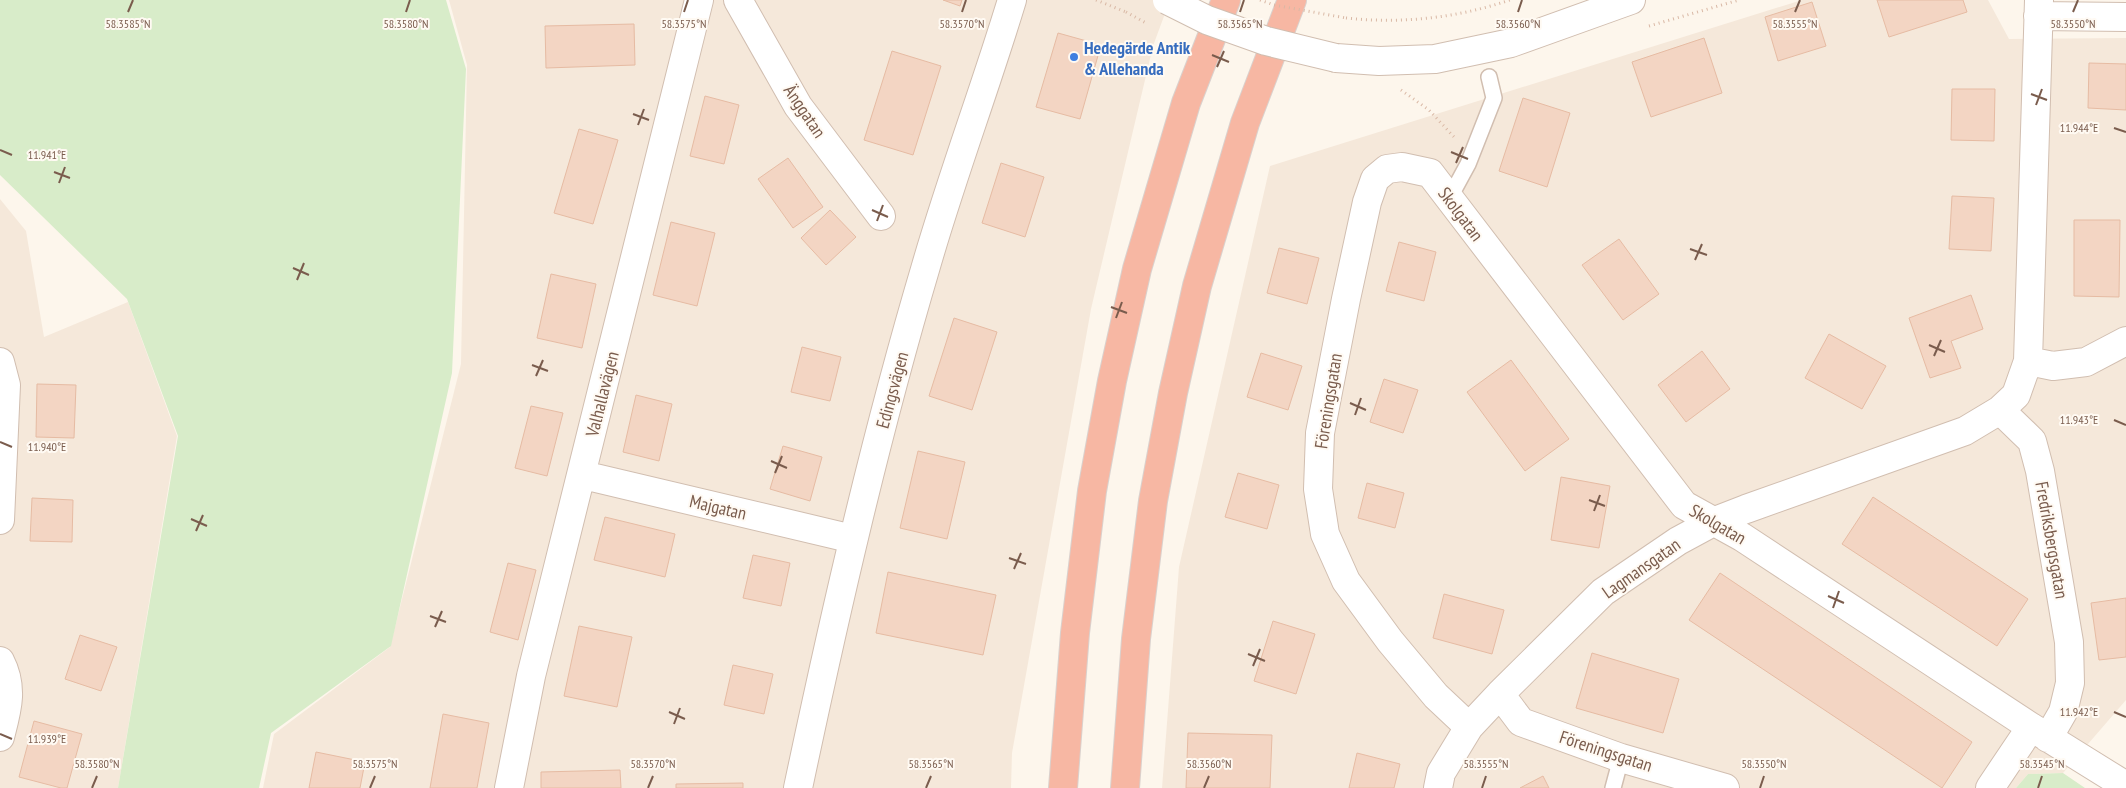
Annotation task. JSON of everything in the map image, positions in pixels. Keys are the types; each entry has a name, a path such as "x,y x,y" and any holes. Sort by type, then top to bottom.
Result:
{"highway":[{"path":"1064,788 1075,633 1092,491 1112,381 1137,269 1186,103 1226,0"},
{"path":"1125,788 1136,638 1153,501 1173,393 1198,286 1245,122 1292,0"}],"street":[{"name":"Valhallavägen","path":"509,788 531,676 699,0"},
{"name":"Änggatan","path":"738,0 798,106 881,216"},
{"name":"Edingsvägen","path":"798,788 853,539 926,265 1012,0"},
{"path":"1167,0 1207,20 1266,41 1336,58 1378,61 1435,59 1510,43 1631,0"},
{"path":"2000,410 2016,395 2028,361 2039,8 2126,17"},
{"name":"Skolgatan","path":"1375,179 1387,169 1402,167 1430,173 1684,505 1742,537 2126,786"},
{"name":"Föreningsgatan","path":"1375,179 1367,202 1320,433 1318,489 1325,534 1346,581 1390,641 1436,696 1469,727"},
{"path":"2028,361 2052,366 2086,362 2126,341"},
{"path":"0,362 6,385 0,520"},
{"name":"Lagmansgatan","path":"1438,788 1441,773 1469,727 1602,592 1678,541 1715,521 1965,431 2000,410"},
{"name":"Fredriksbergsgatan","path":"2000,410 2032,442 2040,471 2069,642 2070,684 2064,712 2040,732"},
{"name":"Majgatan","path":"582,475 853,539"},
{"path":"0,661 7,674 8,690 8,708 0,737"},
{"name":"Föreningsgatan","path":"1500,694 1521,722 1621,758 1725,788"},
{"path":"1990,788 2040,732"}],"lane":[{"path":"1449,198 1468,164 1494,98 1490,77"},
{"path":"1613,788 1621,758"}],"path":[{"path":"1096,0 1126,12"},
{"path":"1260,0 1274,5 1373,21 1440,18 1477,11 1510,0"},
{"path":"1400,90 1429,110 1446,128 1468,164"}],"shaded area":[{"path":"449,0 1170,0 1153,46 1091,309 1012,753 1011,788 263,788 274,734 390,647 461,364 467,65"},
{"path":"1802,0 1988,0 2009,39 2126,38 2126,700 2063,773 2028,774 2016,788 1162,788 1179,567 1270,166"},
{"path":"0,199 26,231 44,337 128,302 177,436 118,788 0,788"}],"green space":[{"path":"0,0 446,0 466,69 452,373 391,646 271,733 259,788 118,788 178,436 127,299 0,175"},
{"path":"2063,773 2085,788 2016,788 2028,774"}],"building":[{"path":"943,0 962,0 960,6"},
{"path":"1877,0 1963,0 1967,12 1889,37"},
{"path":"1812,2 1826,46 1778,61 1765,17"},
{"path":"634,24 635,65 546,68 545,26"},
{"path":"1058,33 1101,45 1080,119 1036,107"},
{"path":"1704,38 1722,93 1651,117 1632,62"},
{"path":"892,51 941,66 913,155 864,140"},
{"path":"2089,63 2126,64 2126,110 2088,108"},
{"path":"1952,89 1995,89 1994,141 1951,140"},
{"path":"705,96 739,105 724,164 690,156"},
{"path":"1523,98 1570,113 1547,187 1499,171"},
{"path":"579,129 618,140 593,224 554,213"},
{"path":"788,158 823,207 793,228 758,179"},
{"path":"1001,163 1044,177 1025,237 982,223"},
{"path":"1952,196 1994,198 1991,251 1949,249"},
{"path":"830,210 856,237 826,265 801,238"},
{"path":"2074,220 2120,220 2119,297 2074,296"},
{"path":"671,222 715,233 697,306 653,295"},
{"path":"1619,239 1659,294 1623,320 1582,265"},
{"path":"1399,242 1436,252 1424,301 1386,291"},
{"path":"1279,248 1319,258 1307,304 1267,293"},
{"path":"551,274 596,284 582,348 537,338"},
{"path":"1971,295 1983,329 1951,341 1961,368 1930,378 1909,318"},
{"path":"954,318 997,332 972,410 929,396"},
{"path":"1829,334 1886,366 1862,409 1805,378"},
{"path":"802,347 841,357 830,401 791,392"},
{"path":"1702,351 1730,389 1686,422 1658,385"},
{"path":"1261,353 1302,366 1288,410 1247,397"},
{"path":"1511,360 1569,439 1525,471 1467,392"},
{"path":"1384,379 1418,390 1403,433 1370,422"},
{"path":"37,384 76,385 74,438 36,437"},
{"path":"636,395 672,404 659,461 623,452"},
{"path":"531,406 563,413 547,476 515,468"},
{"path":"783,446 822,457 810,501 770,489"},
{"path":"918,451 965,462 947,539 900,528"},
{"path":"1238,473 1279,485 1267,529 1225,517"},
{"path":"1561,477 1610,486 1599,548 1551,540"},
{"path":"1367,483 1404,493 1395,528 1358,518"},
{"path":"1873,497 2028,599 1997,646 1842,544"},
{"path":"32,498 73,500 72,542 30,541"},
{"path":"605,517 675,534 665,577 594,560"},
{"path":"753,555 790,563 781,606 743,598"},
{"path":"508,563 536,570 518,640 490,632"},
{"path":"888,572 996,595 983,655 876,633"},
{"path":"1720,573 1972,742 1942,788 1689,620"},
{"path":"1444,594 1504,610 1492,654 1433,638"},
{"path":"2126,598 2126,657 2099,660 2091,603"},
{"path":"1273,621 1315,634 1296,694 1254,681"},
{"path":"579,626 632,637 617,707 564,696"},
{"path":"80,635 117,647 101,691 65,679"},
{"path":"1592,653 1679,679 1663,733 1576,708"},
{"path":"733,665 773,674 764,714 724,705"},
{"path":"443,714 489,723 477,788 430,788"},
{"path":"34,721 82,734 67,788 19,777"},
{"path":"1188,733 1272,735 1270,788 1186,788"},
{"path":"316,752 365,762 360,788 309,788"},
{"path":"1357,753 1400,764 1394,788 1349,788"},
{"path":"620,770 621,788 541,788 541,772"},
{"path":"1543,776 1549,788 1520,788"},
{"path":"743,783 743,788 676,788 676,784"}],"place":[{"name":"Hedegärde Antik & Allehanda","path":"1074,57"}]}
